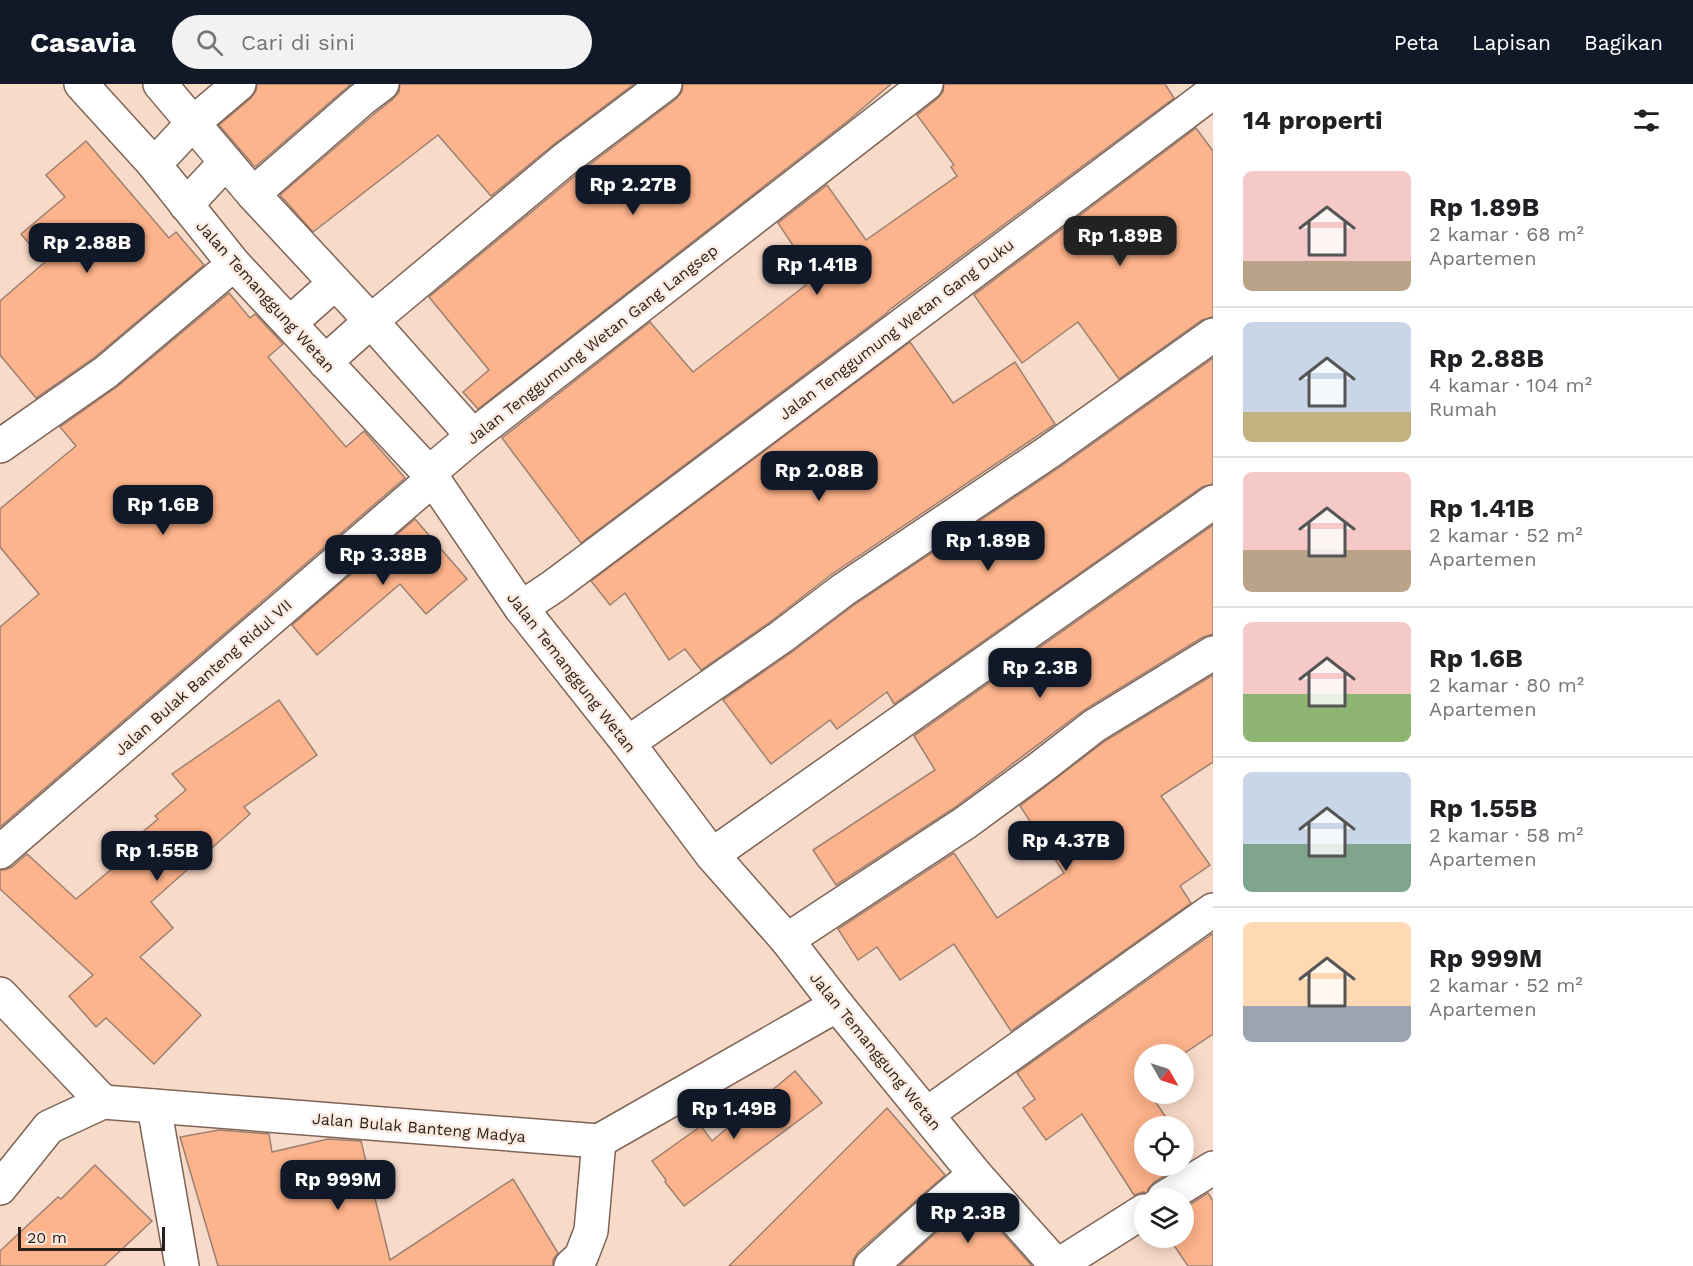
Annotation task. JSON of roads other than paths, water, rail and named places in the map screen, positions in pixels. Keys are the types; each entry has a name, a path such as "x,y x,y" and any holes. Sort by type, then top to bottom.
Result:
{"street":[{"name":"Jalan Temanggung Wetan","path":"81,84 173,143 204,186 234,264 315,302 349,341 431,476 536,599 642,733 721,849 799,932 837,1005 941,1104 975,1174 1069,1258"},
{"path":"160,84 173,143 204,186 253,194"},
{"path":"173,143 239,84"},
{"path":"253,194 382,84"},
{"path":"349,341 564,160 665,84"},
{"name":"Jalan Tenggumung Wetan Gang Langsep","path":"431,476 472,436 926,84"},
{"name":"Jalan Tenggumung Wetan Gang Duku","path":"536,599 1213,92"},
{"path":"253,194 315,302 349,341 472,436"},
{"path":"0,446 106,372 234,264"},
{"path":"642,733 781,637 843,590 1050,451 1213,335"},
{"name":"Jalan Bulak Banteng Ridul VII","path":"0,852 431,476"},
{"path":"721,849 1213,502"},
{"path":"799,932 965,823 1094,726 1213,653"},
{"path":"941,1104 1213,909"},
{"path":"0,994 103,1102"},
{"path":"571,1266 581,1257 591,1231 599,1141 837,1005"},
{"name":"Jalan Bulak Banteng Madya","path":"0,1188 49,1127 103,1102 599,1141"},
{"path":"154,1106 182,1266"},
{"path":"1180,1188 1213,1168"},
{"path":"871,1266 975,1174"},
{"path":"1069,1258 1134,1217"}]}
